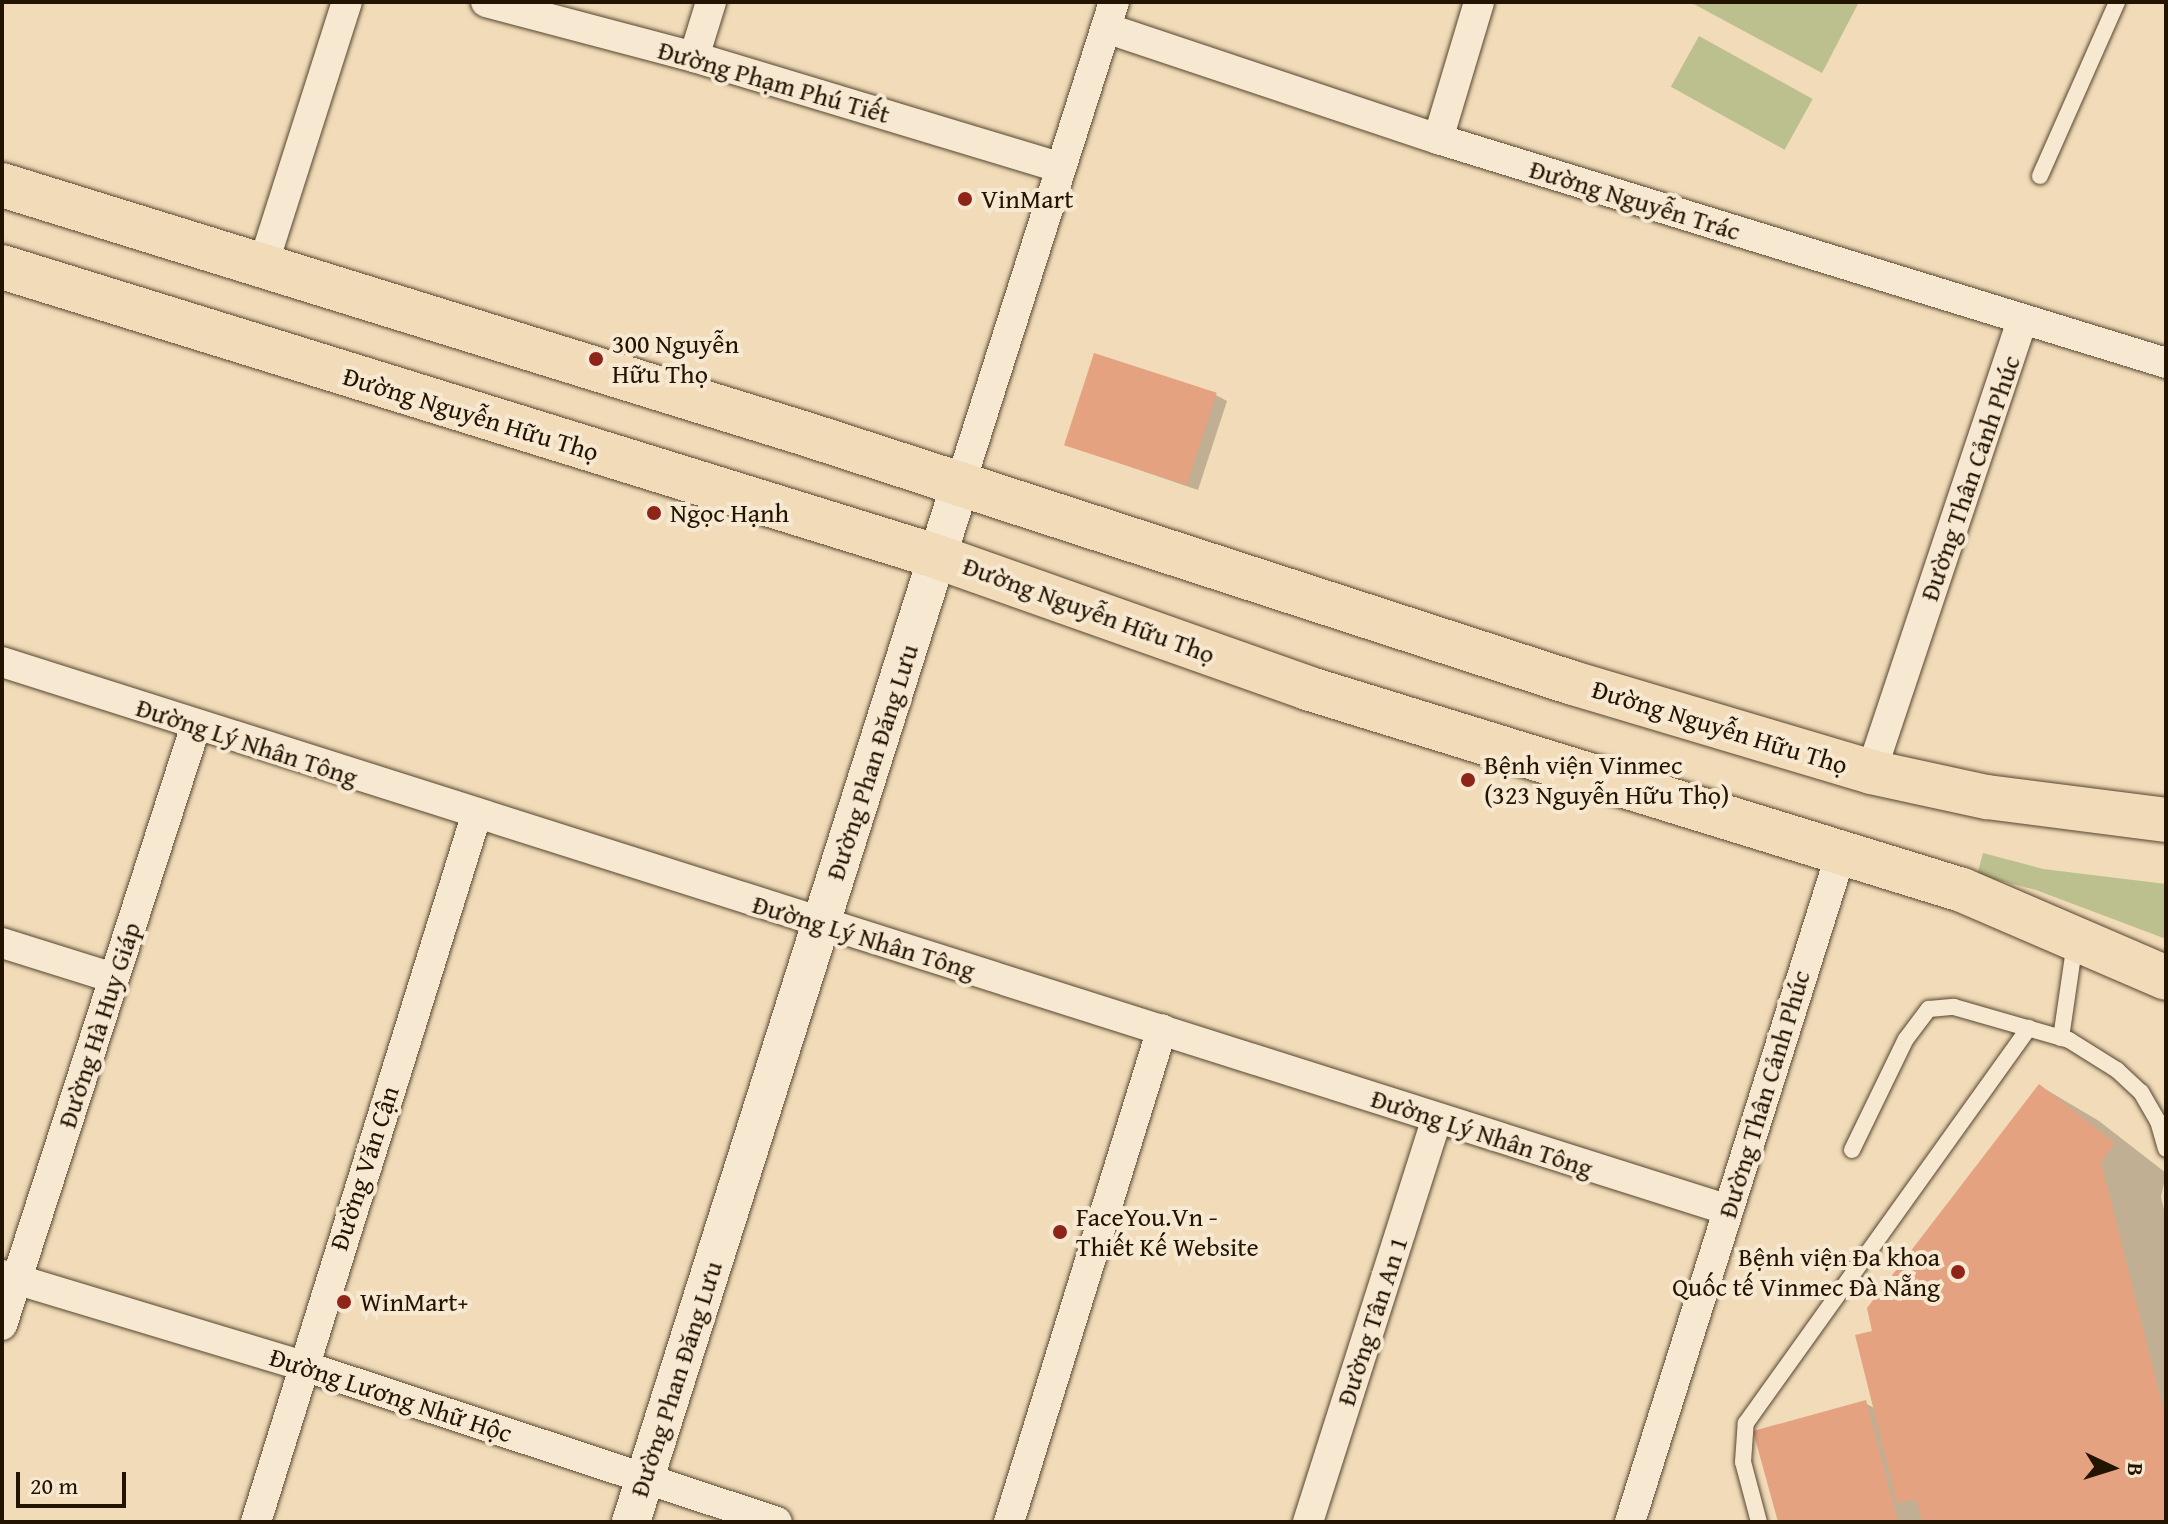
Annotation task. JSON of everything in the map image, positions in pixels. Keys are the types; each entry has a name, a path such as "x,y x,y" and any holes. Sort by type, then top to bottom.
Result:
{"main road":[{"name":"Đường Nguyễn Hữu Thọ","path":"2,185 806,434 959,488 1871,772 1987,797 2166,820"},
{"name":"Đường Nguyễn Hữu Thọ","path":"2,267 938,557 1307,688 1842,850 1962,890 2075,942 2166,978"}],"street":[{"path":"262,268 347,2"},
{"name":"Đường Phạm Phú Tiết","path":"486,2 694,57 1059,167"},
{"path":"694,57 711,2"},
{"path":"1438,139 1479,2"},
{"name":"Đường Nguyễn Trác","path":"1110,15 1438,139 2166,363"},
{"name":"Đường Phan Đăng Lưu","path":"631,1522 1059,167 1110,15"},
{"name":"Đường Thân Cảnh Phúc","path":"1871,772 2022,321"},
{"name":"Đường Lý Nhân Tông","path":"2,662 476,816 1162,1029 1728,1210"},
{"name":"Đường Hà Huy Giáp","path":"2,1325 9,1277 114,978 196,725"},
{"name":"Đường Văn Cận","path":"256,1522 301,1365 476,816"},
{"name":"Đường Thân Cảnh Phúc","path":"1630,1522 1842,850"},
{"path":"2,943 114,978"},
{"path":"1009,1522 1162,1029"},
{"name":"Đường Tân An 1","path":"1308,1522 1437,1119"},
{"name":"Đường Lương Nhữ Hộc","path":"9,1277 301,1365 777,1522"}],"lane":[{"path":"2040,176 2117,2"},
{"path":"2061,1038 2075,942"},
{"path":"1852,1150 1906,1039 1929,1009 1954,1007 2061,1038 2117,1070 2141,1092 2158,1121 2166,1149"},
{"path":"1759,1522 1742,1449 1746,1423 2029,1028"}],"green space":[{"path":"1690,2 1859,2 1822,73"},
{"path":"1699,36 1813,99 1785,150 1671,87"},
{"path":"1983,853 2043,869 2166,884 2166,939 2036,890 1977,875"}],"building":[{"path":"1094,353 1217,393 1187,485 1064,445"},
{"path":"2039,1084 2115,1143 2101,1162 2166,1420 2166,1522 1922,1522 1916,1499 1897,1503 1855,1335 1872,1331 1867,1308"},
{"path":"1866,1400 1898,1522 1778,1522 1753,1431"}],"place":[{"name":"VinMart","path":"965,199"},
{"name":"300 Nguyễn Hữu Thọ","path":"596,359"},
{"name":"Ngọc Hạnh","path":"654,513"},
{"name":"Bệnh viện Vinmec (323 Nguyễn Hữu Thọ)","path":"1468,780"},
{"name":"FaceYou.Vn - Thiết Kế Website","path":"1060,1232"},
{"name":"Bệnh viện Đa khoa Quốc tế Vinmec Đà Nẵng","path":"1958,1272"},
{"name":"WinMart+","path":"344,1302"}]}
